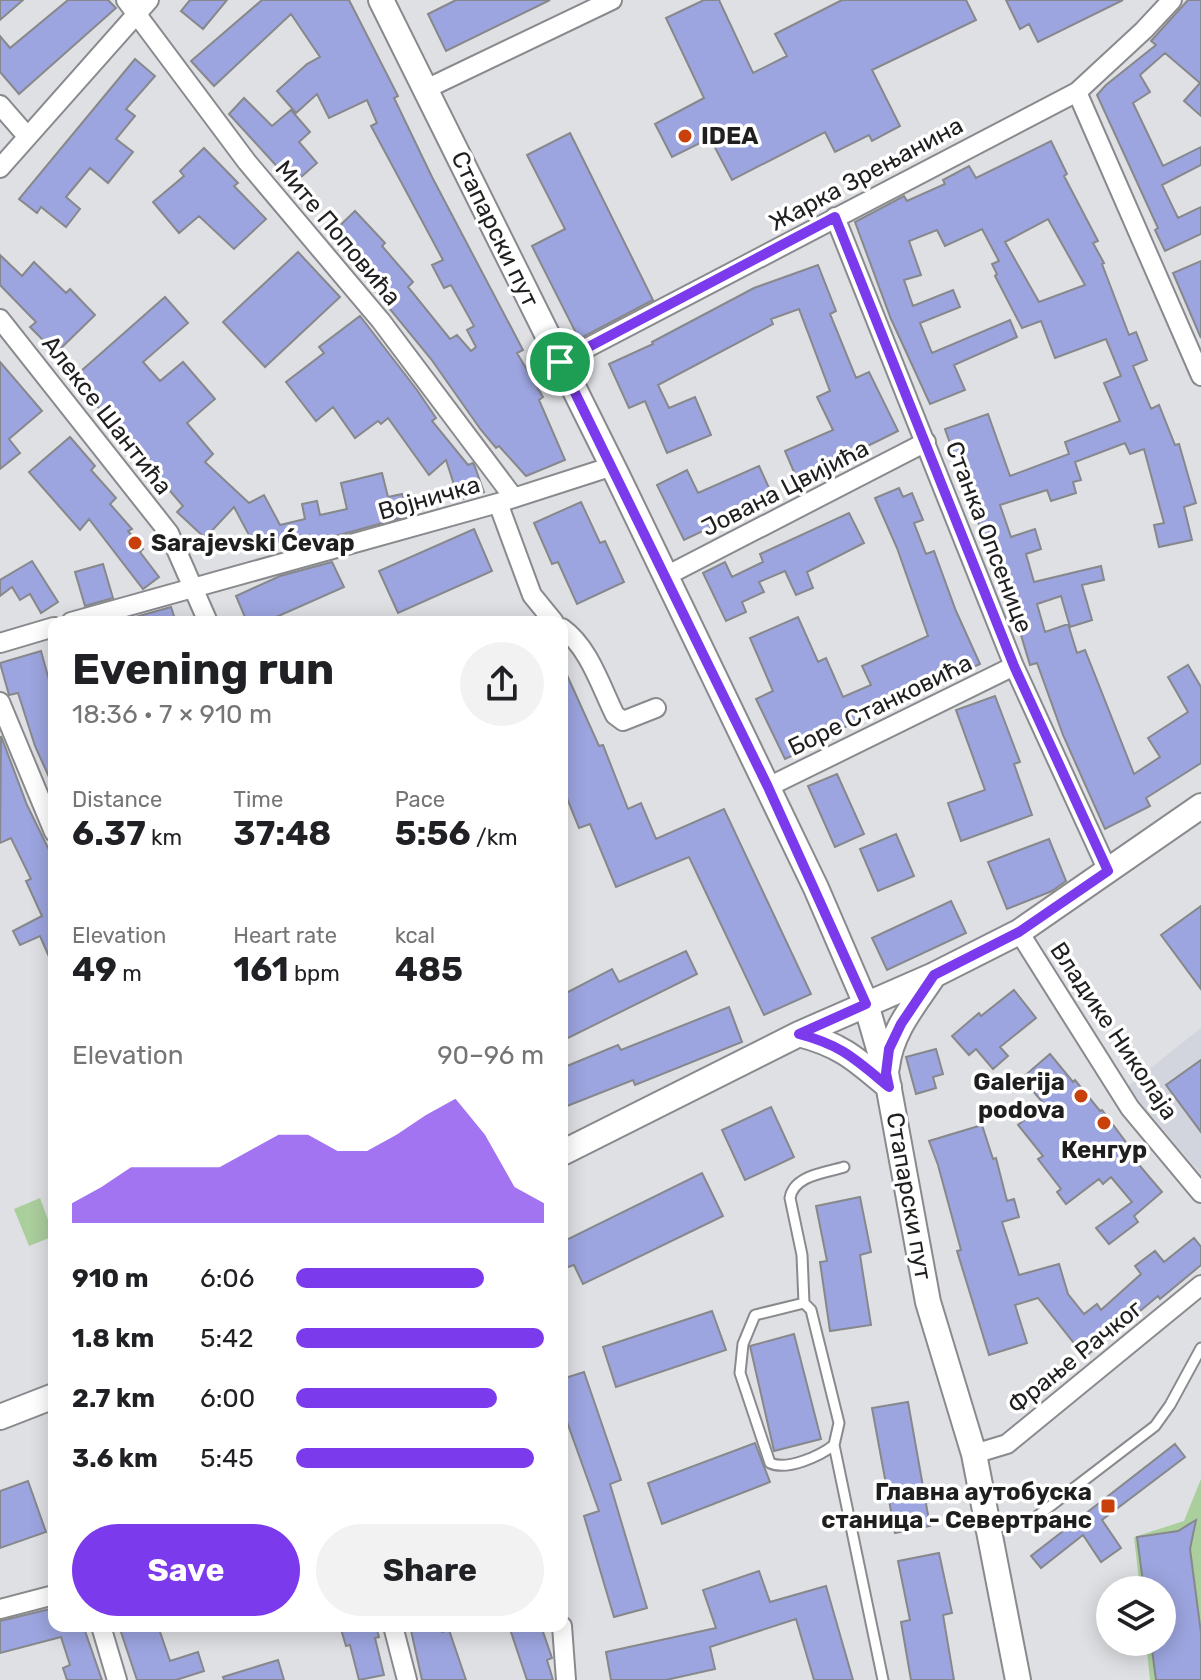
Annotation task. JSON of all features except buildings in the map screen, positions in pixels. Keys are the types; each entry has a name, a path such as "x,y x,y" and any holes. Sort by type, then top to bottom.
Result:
{"main road":[{"name":"Стапарски пут","path":"381,0 613,466 768,787 866,1004 888,1080 928,1302 974,1454 1018,1680"},
{"path":"568,1150 799,1034 934,975 1019,932 1201,806"},
{"path":"888,1080 889,1049 895,1035 934,975"},
{"path":"799,1034 823,1040 848,1052 888,1080"},
{"path":"0,1417 48,1398"}],"street":[{"path":"426,89 612,0"},
{"name":"Жарка Зрењанина","path":"560,362 1077,92 1172,0"},
{"path":"0,168 137,5"},
{"name":"Мите Поповића","path":"137,5 247,162 381,321 506,500 532,595 549,616"},
{"path":"1077,92 1201,376"},
{"path":"0,105 27,136"},
{"name":"Станка Опсенице","path":"835,217 1014,666 1108,871"},
{"name":"Алексе Шантића","path":"0,319 169,533 206,616"},
{"name":"Јована Цвијића","path":"666,576 926,442"},
{"name":"Војничка","path":"92,616 506,500 613,466"},
{"path":"0,643 48,629"},
{"path":"568,632 582,650 615,715 623,721 656,708"},
{"name":"Боре Станковића","path":"768,787 1014,666"},
{"path":"0,702 48,818"},
{"name":"Владике Николаја","path":"1019,932 1130,1108 1201,1193"},
{"name":"Фрање Рачког","path":"974,1454 1007,1444 1201,1285"},
{"path":"0,1609 48,1597"},
{"path":"103,1632 117,1680"},
{"path":"395,1632 407,1680"},
{"path":"562,1632 566,1680"}],"lane":[{"path":"844,1167 797,1182 790,1198 802,1255 804,1303 811,1310 839,1423 834,1445 883,1680"},
{"path":"804,1303 755,1315 743,1344 740,1373 770,1463 785,1466 834,1445"},
{"path":"1027,1524 1155,1426 1201,1348"}],"shaded area":[{"path":"1201,1028 1201,1174 1127,1087"}],"green space":[{"path":"40,1198 48,1220 48,1238 29,1246 14,1209"},
{"path":"1201,1479 1201,1680 1150,1680 1147,1656 1176,1656 1176,1576 1138,1576 1134,1537 1184,1521"}],"place":[{"name":"IDEA","path":"685,136"},
{"name":"Sarajevski Ćevap","path":"135,543"},
{"name":"Galerija podova","path":"1081,1096"},
{"name":"Кенгур","path":"1104,1123"},
{"name":"Главна аутобуска станица - Севертранс","path":"1108,1506"}],"route":[{"path":"835,217 1014,666 1108,871 1019,932 934,975 901,1024 889,1049 886,1073 889,1087 848,1052 823,1040 799,1034 866,1004 768,787 560,362 835,217"}]}
